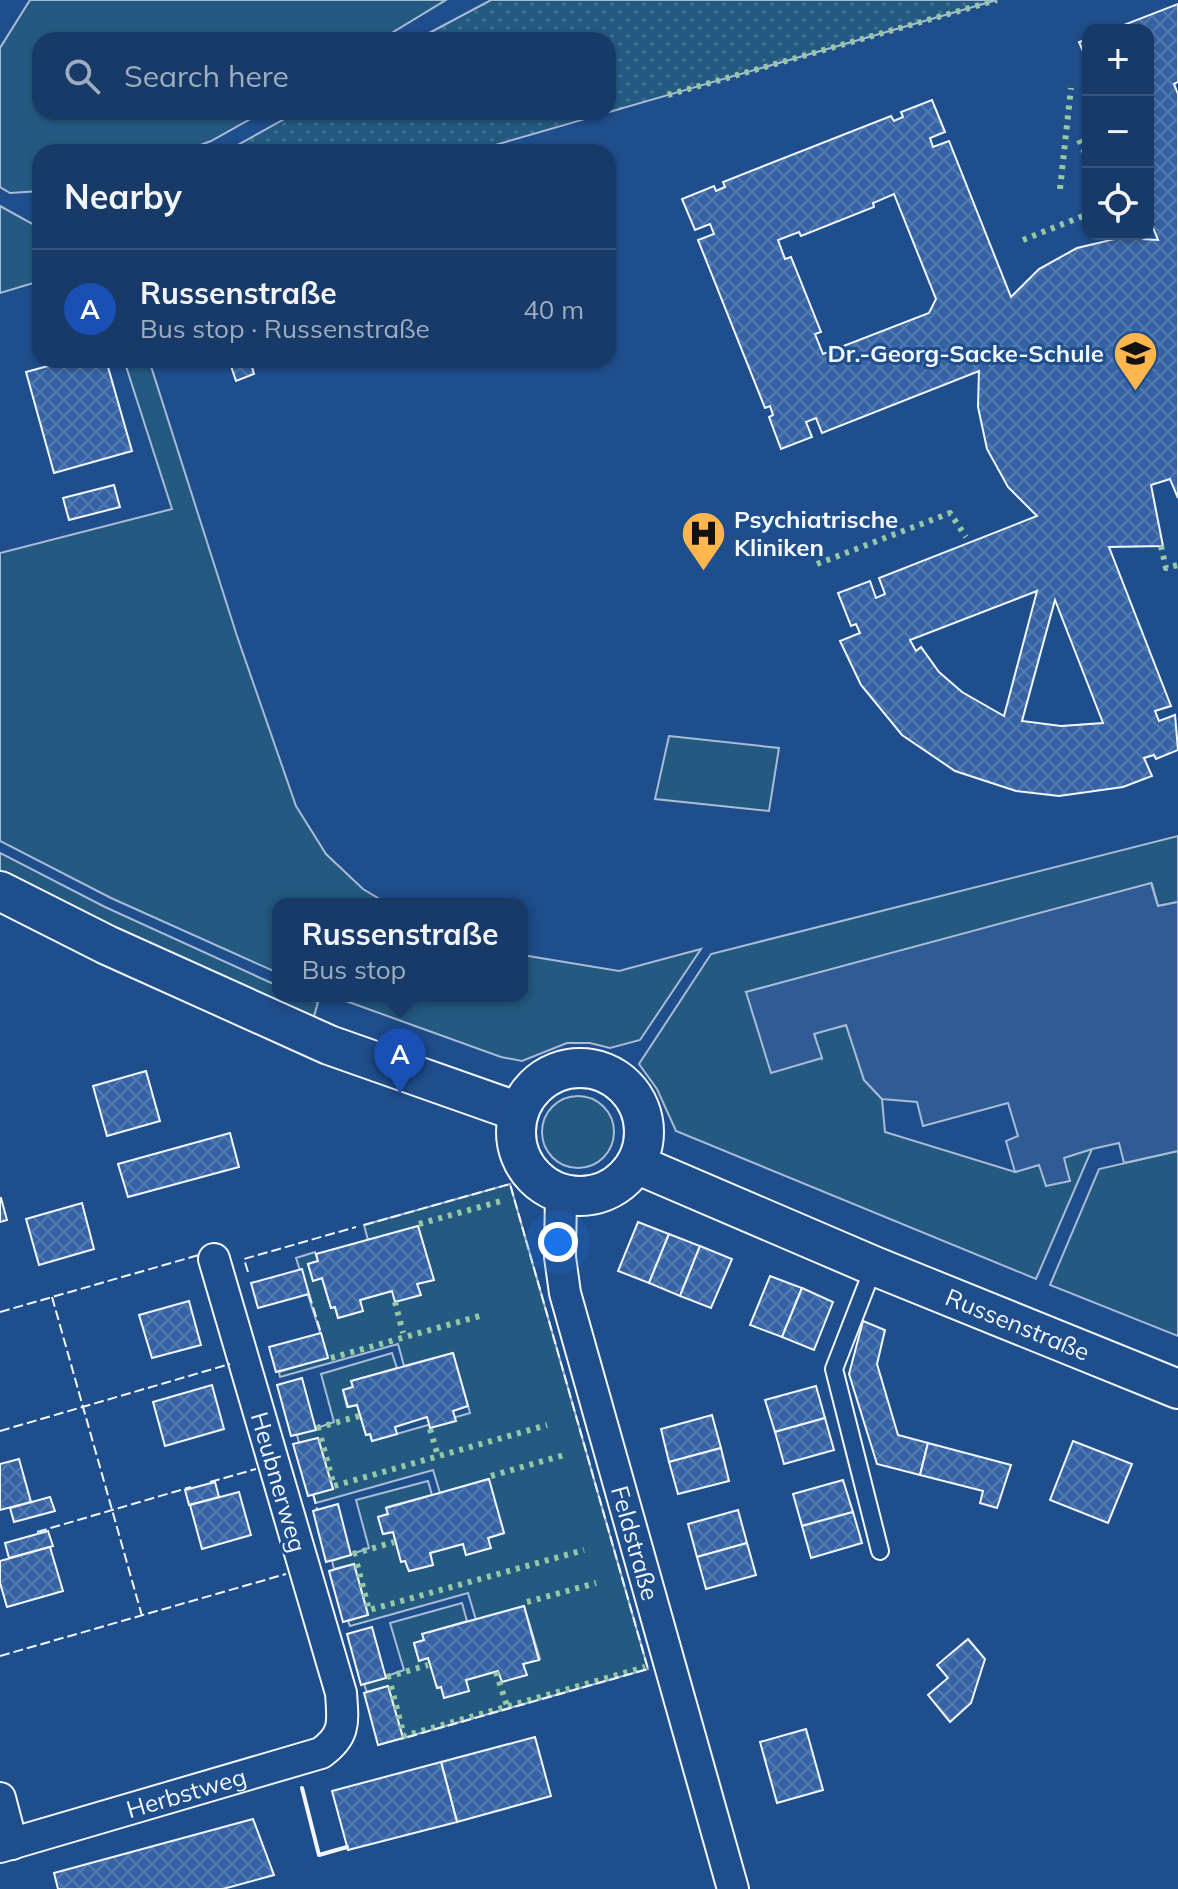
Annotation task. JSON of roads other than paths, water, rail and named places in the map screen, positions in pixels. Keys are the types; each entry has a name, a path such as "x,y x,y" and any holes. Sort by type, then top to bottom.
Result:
{"street":[{"path":"0,891 107,945 329,1045 519,1112"},
{"path":"578,1068 608,1075 632,1093 643,1121 644,1136 636,1164 620,1183 598,1194 561,1193 540,1182 524,1164 516,1138 519,1112 525,1098 548,1076 578,1068"},
{"name":"Russenstraße","path":"636,1164 874,1266 1178,1389"},
{"name":"Feldstraße","path":"561,1193 560,1257 565,1293 733,1889"},
{"name":"Heubnerweg","path":"214,1259 342,1707"},
{"name":"Herbstweg","path":"6,1845 321,1753 337,1742 342,1726 342,1707"},
{"path":"0,1798 6,1845"}],"lane":[{"path":"874,1266 834,1369 880,1551"}],"place":[{"name":"Dr.-Georg-Sacke-Schule","path":"1135,392"},
{"name":"Psychiatrische Kliniken","path":"703,572"},
{"name":"Russenstraße","path":"400,1094"}]}
